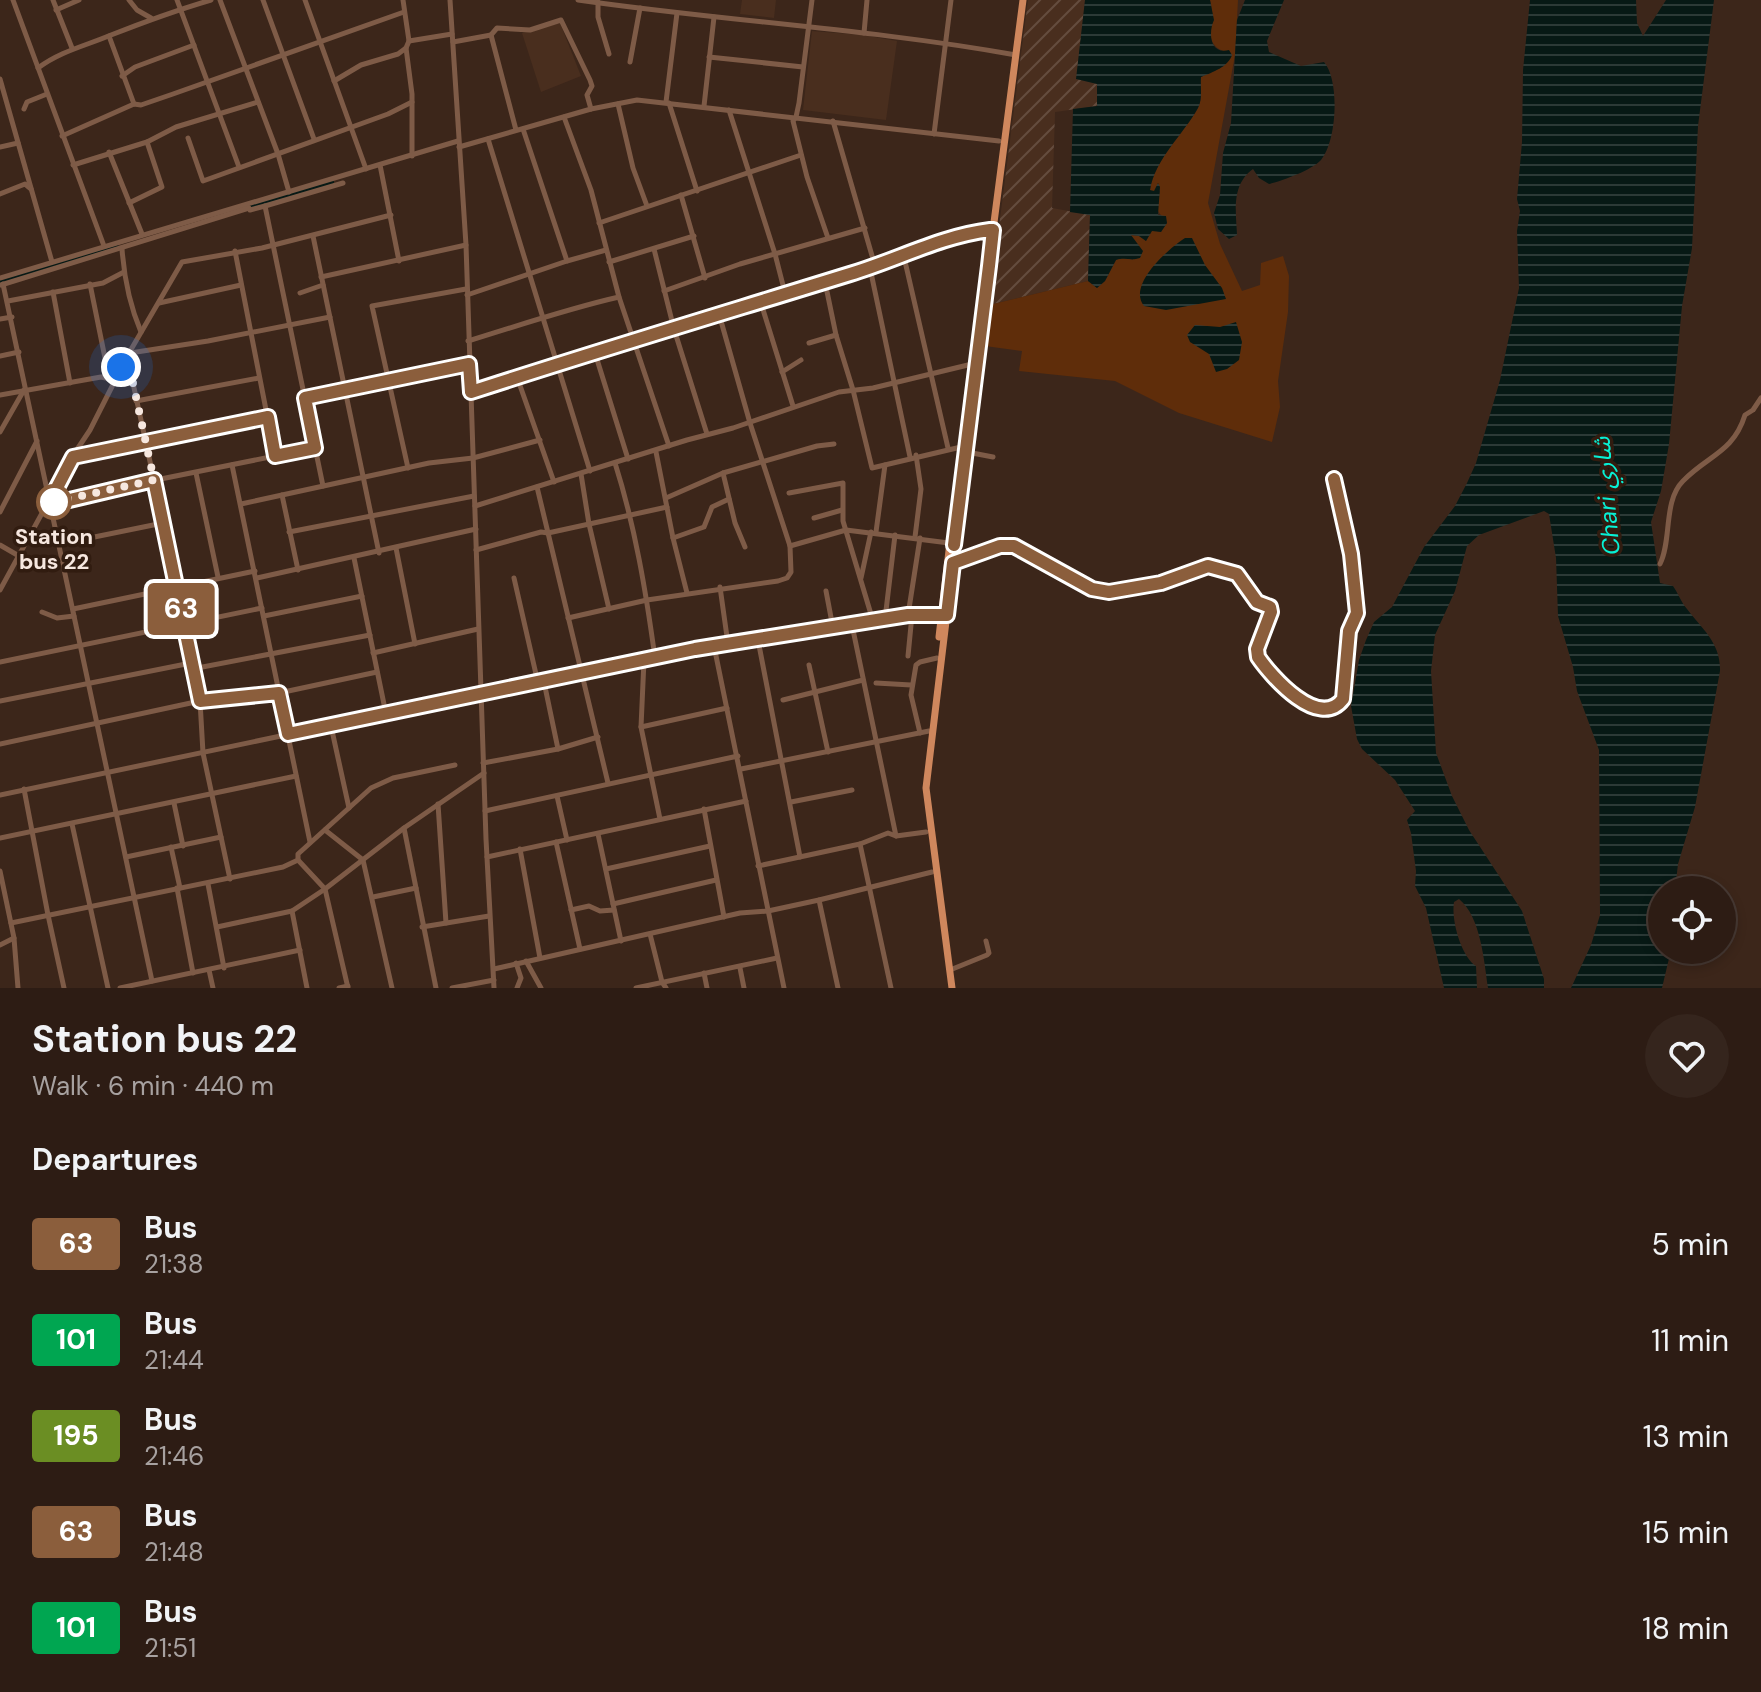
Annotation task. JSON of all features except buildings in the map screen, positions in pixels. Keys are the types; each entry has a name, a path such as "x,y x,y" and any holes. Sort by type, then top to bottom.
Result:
{"main road":[{"path":"950,988 926,796 950,543 1021,0"},
{"path":"950,988 950,970 922,796 924,732 953,563 972,364 991,230 999,141 1014,54"}],"street":[{"path":"13,0 104,246"},
{"path":"53,0 72,48"},
{"path":"56,10 79,0"},
{"path":"129,0 137,10 152,18"},
{"path":"177,0 239,167"},
{"path":"38,68 72,48 211,0"},
{"path":"220,0 278,154 289,192"},
{"path":"263,0 314,139"},
{"path":"305,0 366,169"},
{"path":"403,0 412,102 412,156"},
{"path":"450,0 466,245 483,763 494,988"},
{"path":"581,0 945,42 1014,54"},
{"path":"812,0 793,121 828,238"},
{"path":"864,33 867,0"},
{"path":"934,134 951,0"},
{"path":"598,2 598,17 609,54"},
{"path":"630,62 640,8"},
{"path":"62,136 134,104 141,105 404,12"},
{"path":"677,13 667,103 697,191"},
{"path":"704,106 714,17"},
{"path":"453,42 491,35 497,28 530,30 561,20 590,80 592,86 587,95 591,109"},
{"path":"334,81 361,65 398,54 408,45 452,34"},
{"path":"491,35 520,130 567,261"},
{"path":"109,36 134,104"},
{"path":"122,76 135,67 194,45"},
{"path":"709,57 803,67"},
{"path":"0,79 3,106 18,143 52,262"},
{"path":"24,109 27,102 47,94"},
{"path":"1,283 122,249 366,169 488,139 591,109 637,100 999,141"},
{"path":"73,165 147,142 176,127 258,102"},
{"path":"188,138 203,181 412,102"},
{"path":"618,103 633,168 647,206"},
{"path":"729,110 785,293"},
{"path":"564,117 585,169 619,297 669,446"},
{"path":"833,121 865,228 894,383 921,489 908,656"},
{"path":"488,139 590,471"},
{"path":"129,203 162,187 147,142"},
{"path":"0,147 18,143"},
{"path":"109,152 142,234"},
{"path":"599,223 801,155"},
{"path":"380,165 399,261"},
{"path":"1,283 52,262 142,234 249,207 265,206 343,183"},
{"path":"0,194 25,184 32,190"},
{"path":"681,195 705,278"},
{"path":"265,206 323,486"},
{"path":"0,590 182,262 313,236 391,215"},
{"path":"664,291 865,228"},
{"path":"471,392 904,257 961,235 991,230"},
{"path":"313,236 379,553"},
{"path":"609,262 694,236"},
{"path":"321,277 466,245"},
{"path":"122,249 124,272 141,333"},
{"path":"654,249 674,329 707,434"},
{"path":"408,468 372,306 466,292 606,250"},
{"path":"235,251 275,456"},
{"path":"904,257 948,448"},
{"path":"8,301 113,280 124,272"},
{"path":"825,282 869,464 875,468 948,448 993,457"},
{"path":"1,283 12,317 152,981"},
{"path":"90,284 106,363 115,380"},
{"path":"158,304 241,285"},
{"path":"300,293 323,285"},
{"path":"53,292 70,383"},
{"path":"468,341 619,297"},
{"path":"760,300 793,406"},
{"path":"568,618 720,587 753,586 787,578 791,572 790,546 719,314"},
{"path":"0,319 12,317"},
{"path":"129,353 330,317"},
{"path":"809,343 836,335"},
{"path":"0,356 19,352"},
{"path":"595,353 628,459"},
{"path":"781,372 801,360"},
{"path":"305,398 469,364"},
{"path":"475,506 750,423 793,406 972,364"},
{"path":"121,367 131,374 177,586 200,701 203,753 230,879"},
{"path":"0,395 101,377 115,380"},
{"path":"517,377 554,482"},
{"path":"136,401 259,378"},
{"path":"0,432 26,390"},
{"path":"1660,564 1665,554 1674,499 1680,483 1703,461 1729,446 1741,428 1745,415 1761,398"},
{"path":"73,457 268,417"},
{"path":"0,512 37,440"},
{"path":"241,504 408,468 473,458 540,440"},
{"path":"666,498 723,473 834,444"},
{"path":"50,501 61,502 315,448"},
{"path":"656,452 687,593"},
{"path":"615,463 647,600 655,658"},
{"path":"232,465 310,843"},
{"path":"861,579 886,465"},
{"path":"196,473 218,577"},
{"path":"723,473 735,523 745,547"},
{"path":"581,474 609,609"},
{"path":"953,563 1000,546 1014,546 1092,589 1109,592 1161,583 1208,566 1237,574 1257,602 1270,607 1271,612 1257,649 1258,657 1292,694 1312,706 1337,706 1343,699 1349,631 1357,613 1351,554 1334,479"},
{"path":"789,493 843,483 842,510 846,530 873,621"},
{"path":"537,487 608,783"},
{"path":"282,495 298,570"},
{"path":"289,532 474,496"},
{"path":"673,538 704,527 712,507 729,499"},
{"path":"476,550 541,532 667,507"},
{"path":"814,518 842,510"},
{"path":"60,544 163,523"},
{"path":"257,578 476,529"},
{"path":"790,546 846,530 950,543"},
{"path":"885,619 895,535"},
{"path":"0,545 19,556"},
{"path":"396,548 415,644"},
{"path":"354,558 386,715"},
{"path":"42,612 57,618 177,586 255,571"},
{"path":"514,578 558,749"},
{"path":"720,587 728,644"},
{"path":"826,591 833,628"},
{"path":"264,616 362,596"},
{"path":"0,662 262,608"},
{"path":"0,795 714,646 910,615 944,614"},
{"path":"852,625 896,836"},
{"path":"373,653 478,629"},
{"path":"0,701 370,635"},
{"path":"758,640 800,857"},
{"path":"714,646 784,988"},
{"path":"741,769 924,732 912,701 911,685 916,665 937,658"},
{"path":"644,660 641,727 660,819"},
{"path":"809,665 828,752"},
{"path":"0,744 200,701 279,693 377,672"},
{"path":"783,700 863,680"},
{"path":"876,683 911,685"},
{"path":"641,727 727,708"},
{"path":"331,726 349,809"},
{"path":"483,763 558,749 598,737"},
{"path":"485,811 738,756"},
{"path":"339,988 348,987 325,889 298,860 298,854 371,788 382,782 455,765"},
{"path":"217,927 292,911 484,773"},
{"path":"0,838 296,776"},
{"path":"24,789 64,988"},
{"path":"791,802 852,790"},
{"path":"557,796 567,840"},
{"path":"487,857 746,801"},
{"path":"174,803 183,846"},
{"path":"438,804 446,923"},
{"path":"704,809 724,917"},
{"path":"72,824 108,988"},
{"path":"404,828 436,988"},
{"path":"325,830 363,860 392,988"},
{"path":"758,866 860,844 888,833 896,836 926,832"},
{"path":"598,834 621,941"},
{"path":"126,857 221,837"},
{"path":"556,842 580,949"},
{"path":"860,844 891,988"},
{"path":"606,869 710,846"},
{"path":"171,847 193,973"},
{"path":"520,849 540,958"},
{"path":"11,923 208,884 283,867 298,860"},
{"path":"0,871 14,938 18,988"},
{"path":"494,969 724,917 819,900 932,872"},
{"path":"571,910 589,906 600,911 716,880"},
{"path":"208,884 224,968"},
{"path":"373,897 416,888"},
{"path":"819,900 838,988"},
{"path":"292,911 307,988"},
{"path":"422,927 489,916"},
{"path":"650,934 664,985"},
{"path":"0,945 14,938"},
{"path":"950,970 987,955 986,941"},
{"path":"120,988 300,950"},
{"path":"636,988 664,985 777,958"},
{"path":"526,961 541,988"},
{"path":"516,963 521,978 517,988"},
{"path":"740,968 744,988"},
{"path":"209,970 213,988"},
{"path":"704,973 707,988"},
{"path":"172,978 175,988"},
{"path":"452,988 494,980"}],"shaded area":[{"path":"742,0 776,0 774,18 740,14"},
{"path":"1028,0 1085,0 1077,78 1097,84 1097,106 1055,112 1052,208 1090,215 1088,281 989,305"},
{"path":"1210,0 1238,0 1235,55 1208,203 1220,244 1242,291 1260,285 1261,263 1283,256 1289,276 1288,312 1278,381 1280,407 1272,442 1179,413 1115,381 1019,371 1022,351 985,346 989,305 1088,281 1097,288 1105,281 1116,260 1124,257 1133,260 1130,235 1146,241 1152,230 1161,232 1167,223 1157,210 1160,191 1150,191 1153,179 1163,158 1198,108 1201,77 1224,66 1223,51 1216,47 1210,35"},
{"path":"560,23 581,76 541,92 522,33"},
{"path":"812,31 897,41 886,120 803,110"}],"water":[{"path":"1085,0 1210,0 1214,20 1212,42 1218,49 1229,50 1232,55 1224,66 1201,77 1198,108 1163,158 1153,179 1150,190 1154,191 1158,183 1158,215 1166,216 1167,223 1161,232 1152,231 1146,241 1131,235 1143,251 1140,258 1116,260 1105,281 1097,288 1088,281 1090,215 1070,212 1073,109 1097,106 1097,84 1076,79"},
{"path":"1245,0 1284,0 1267,41 1269,52 1301,66 1324,62 1333,82 1334,111 1330,139 1317,164 1269,184 1259,178 1253,169 1246,175 1236,199 1237,235 1229,239 1218,229 1214,213 1220,195 1223,153 1231,123 1237,20"},
{"name":"Chari شاري","path":"1530,0 1636,0 1637,23 1643,36 1666,0 1714,0 1698,126 1692,248 1682,306 1669,444 1661,491 1651,522 1660,583 1673,586 1710,637 1717,652 1720,671 1695,807 1677,876 1648,876 1648,964 1668,964 1662,988 1571,988 1591,945 1600,915 1599,750 1577,691 1558,616 1556,558 1549,514 1544,511 1479,535 1467,546 1455,591 1435,635 1431,671 1436,753 1469,830 1522,911 1544,979 1544,988 1488,988 1477,928 1459,899 1454,902 1453,910 1456,928 1466,954 1476,966 1477,988 1444,988 1426,908 1415,886 1416,871 1407,820 1415,811 1395,780 1362,749 1351,706 1359,660 1374,622 1392,607 1424,547 1455,506 1467,483 1476,463 1500,380 1519,288 1517,231 1520,211 1517,199 1523,70"},
{"path":"1185,238 1192,238 1226,299 1166,310 1144,306 1140,298 1145,278 1169,250"},
{"path":"1236,322 1242,342 1239,360 1227,369 1216,372 1209,354 1190,342 1187,335 1195,325 1220,327"}],"waterway":[{"path":"252,206 332,182"},
{"path":"0,281 117,247"}],"bus line":[{"name":"63","path":"954,545 993,230 961,235 847,276 760,300 471,392 469,364 305,398 315,448 275,456 268,417 73,457 50,501 61,502 154,480 200,701 279,693 288,734 695,649 908,615 947,615 953,563 1007,545 1100,591 1161,583 1208,566 1237,574 1257,602 1270,607 1271,612 1256,653 1265,668 1292,694 1312,706 1337,706 1344,694 1349,628 1357,613 1351,554 1334,479"}],"place":[{"name":"Station bus 22","path":"54,502"}],"route":[{"path":"54,502 154,480 131,374 121,367"}]}
